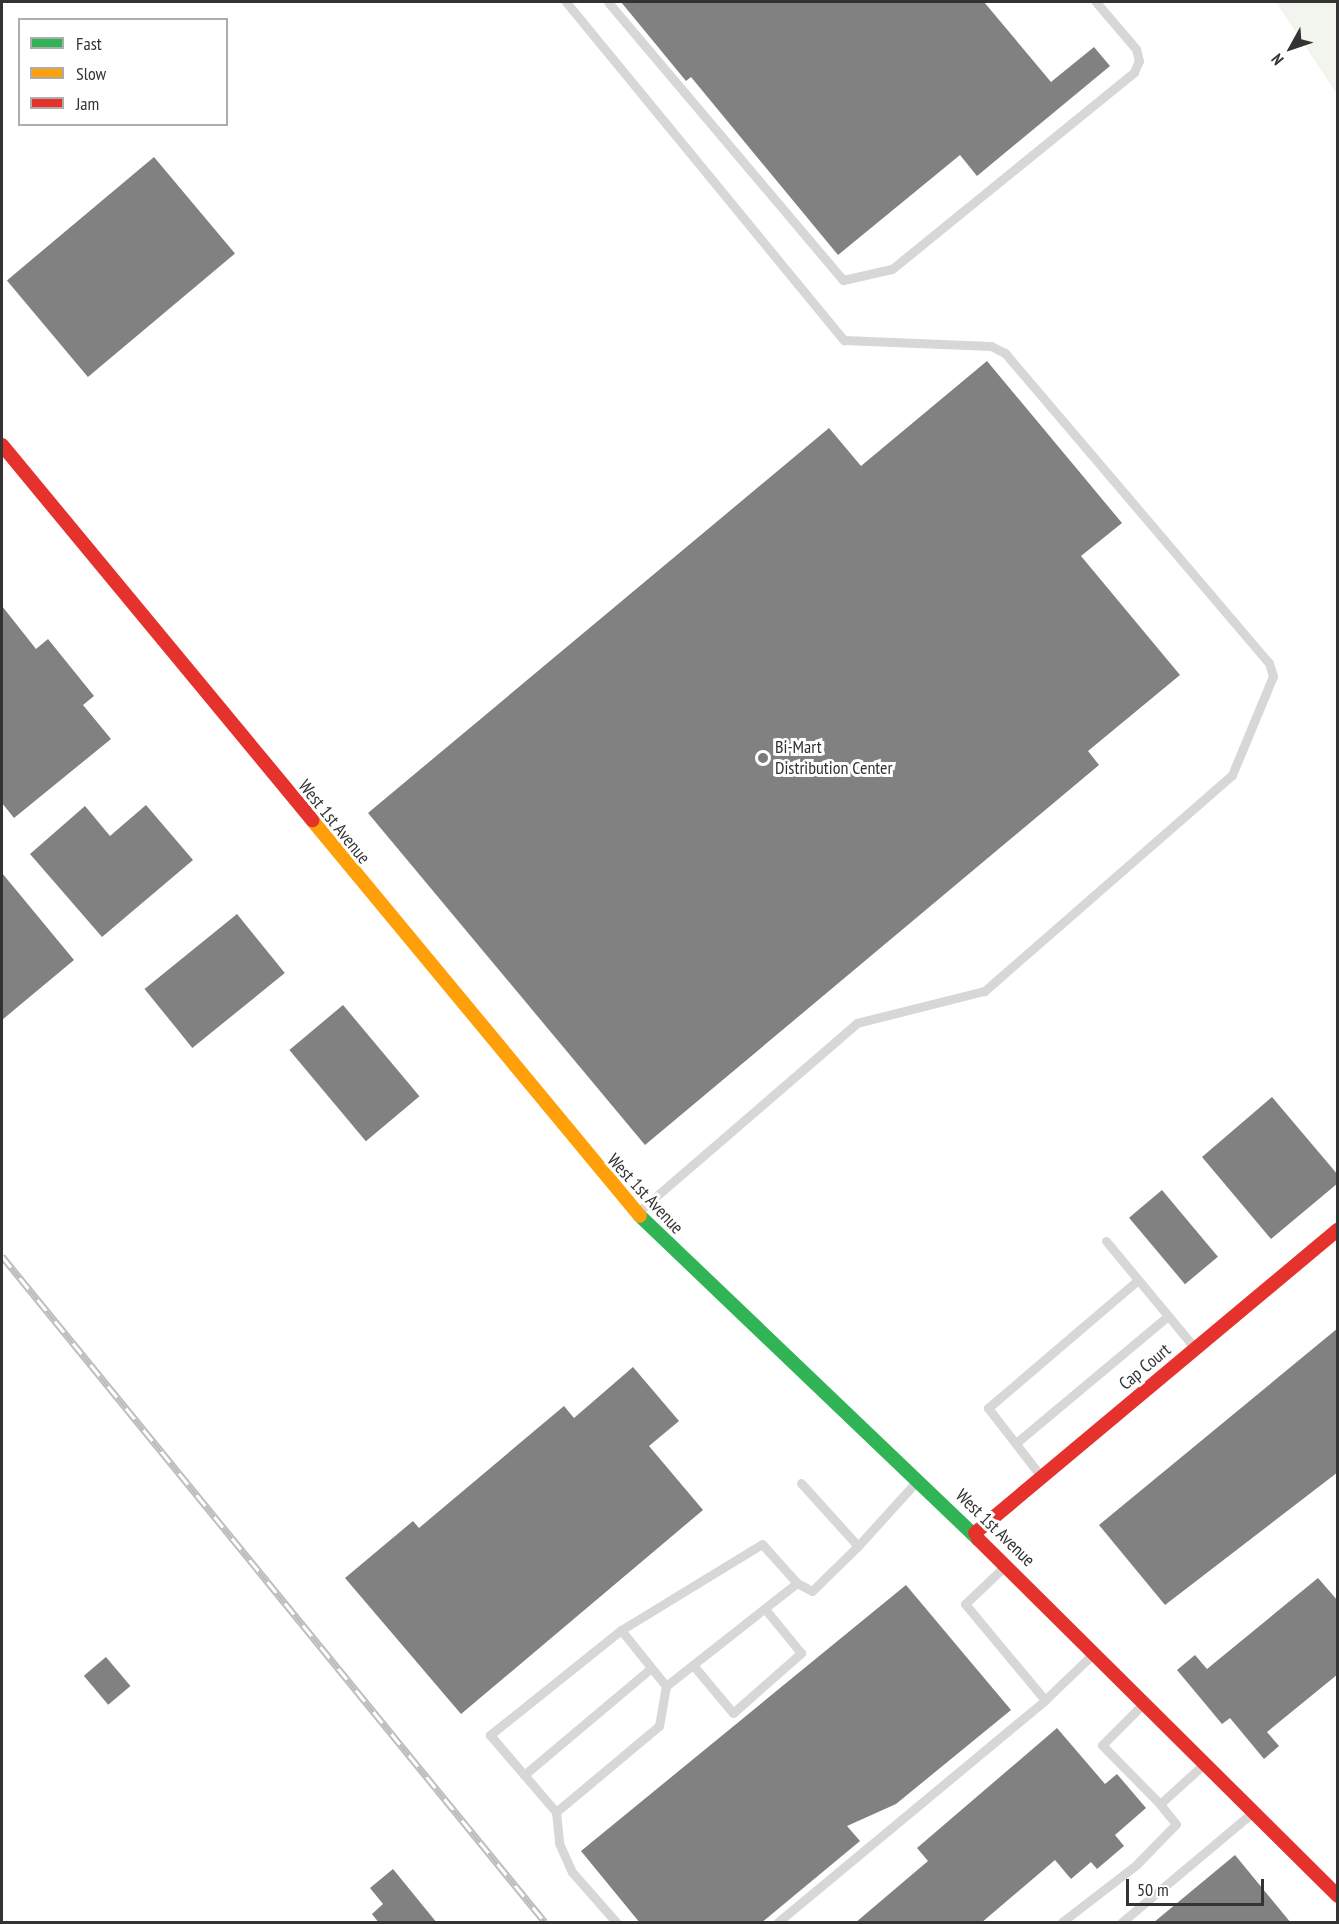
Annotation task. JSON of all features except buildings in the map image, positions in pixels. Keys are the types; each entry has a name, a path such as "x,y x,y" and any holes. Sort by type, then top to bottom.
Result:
{"street":[{"name":"West 1st Avenue","path":"2,445 637,1213 703,1282 1007,1564 1338,1896"},
{"name":"Cap Court","path":"975,1533 1338,1229"}],"lane":[{"path":"566,2 844,340 990,346 1005,353 1269,663 1273,676 1232,775 984,991 857,1023 637,1213"},
{"path":"608,2 843,280 892,269 1134,72 1139,61 1136,50 1096,2"},
{"path":"1106,1241 1195,1348"},
{"path":"1042,1477 988,1408 1138,1280"},
{"path":"1016,1443 1168,1316"},
{"path":"616,1923 572,1872 559,1843 556,1812 490,1735 621,1630 762,1544 797,1583 812,1591 858,1546 918,1480"},
{"path":"801,1483 858,1546"},
{"path":"1007,1564 965,1604 1045,1700"},
{"path":"556,1812 659,1726 666,1686 797,1583"},
{"path":"693,1665 733,1713 801,1653 765,1609"},
{"path":"621,1630 666,1686"},
{"path":"778,1923 1045,1700 1096,1652"},
{"path":"524,1774 651,1668"},
{"path":"1062,1923 1136,1866 1176,1824 1160,1804 1102,1745 1145,1702"},
{"path":"1160,1804 1205,1762"},
{"path":"1122,1923 1254,1811"}],"shaded area":[{"path":"1276,2 1337,2 1337,94"}],"railway":[{"path":"2,1256 545,1922"}],"traffic: fast":[{"path":"640,1216 978,1539"}],"traffic: slow":[{"path":"312,820 640,1216"}],"traffic: jam":[{"path":"2,445 312,820"},
{"path":"975,1533 1338,1229"},
{"path":"978,1539 1338,1896"}],"place":[{"name":"Bi-Mart Distribution Center","path":"763,758"}]}
